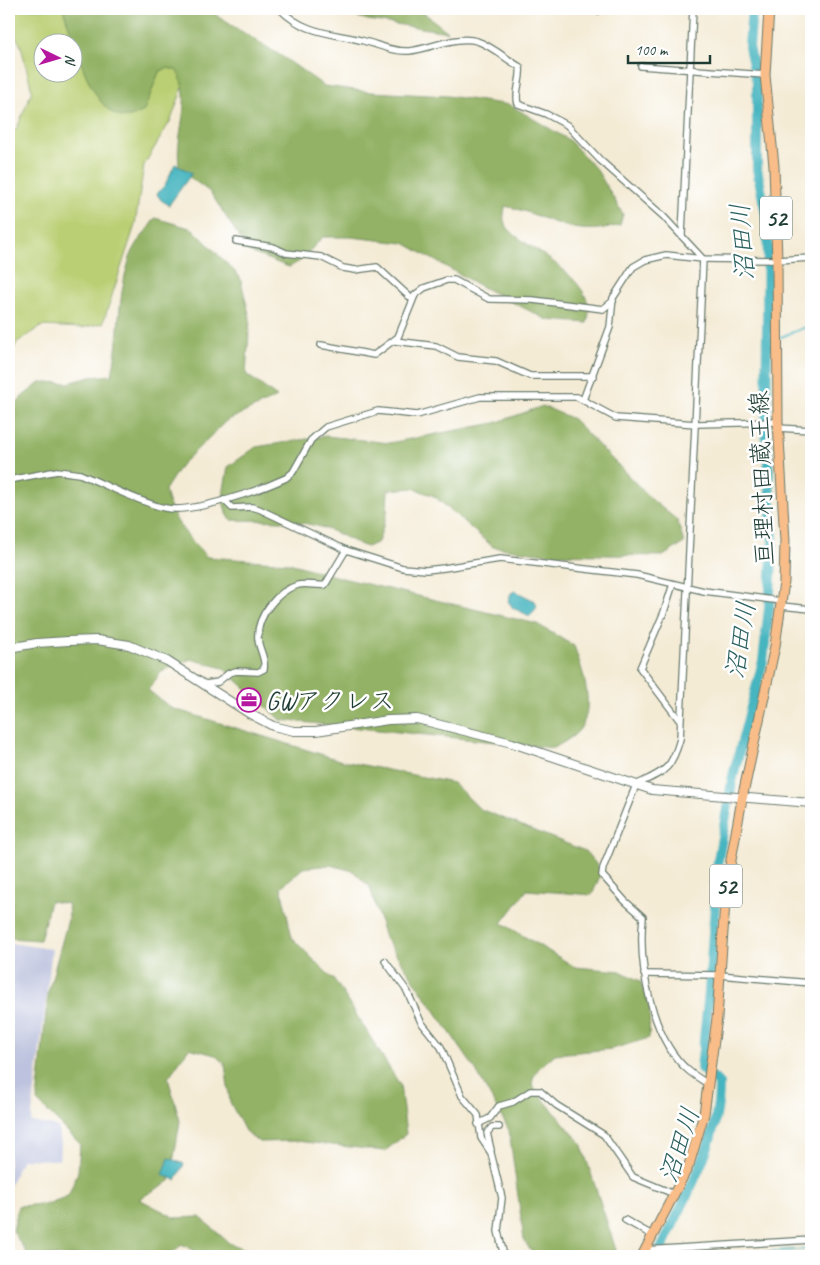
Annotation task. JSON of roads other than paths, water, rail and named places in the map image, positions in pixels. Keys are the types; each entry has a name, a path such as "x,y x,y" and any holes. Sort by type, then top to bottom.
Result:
{"main road":[{"name":"亘理村田蔵王線","path":"643,1253 689,1165 700,1134 709,1078 720,975 726,888 742,799 769,679 781,604 785,542 778,425 777,260 774,166 765,75 769,9"}],"street":[{"path":"280,9 289,18 313,31 391,49 406,51 461,40 476,41 485,45 520,67 518,104 546,114 567,125 600,160 682,234 703,259 680,739 671,764 667,769 636,785 602,868 602,876 624,901 643,917 640,939 644,974 654,1011 668,1045 688,1071 709,1078"},
{"path":"578,9 604,9"},
{"path":"682,234 693,9"},
{"path":"641,66 765,75"},
{"path":"236,241 273,247 286,253 321,257 343,268 355,270 377,267 412,299"},
{"path":"583,400 610,326 613,301 620,286 633,267 645,260 666,255 703,259 777,260 811,258"},
{"path":"322,345 374,355 395,341 412,299 424,288 447,280 454,280 489,299 540,300 603,309 613,301"},
{"path":"395,341 436,346 458,357 496,361 530,376 592,376"},
{"path":"9,480 68,471 80,474 164,508 182,510 224,500 286,478 293,472 318,432 353,418 385,411 417,415 464,400 492,396 521,398 562,396 583,400 616,418 696,424 778,425 811,430"},
{"path":"224,500 232,508 252,507 259,509 346,550 403,568 435,569 500,559 637,575 687,587 811,609"},
{"path":"206,684 218,682 229,673 236,671 258,672 264,669 264,658 258,640 258,629 272,603 291,587 325,585 346,550"},
{"path":"673,584 658,627 640,668 680,721"},
{"path":"9,648 37,642 97,640 129,645 152,654 206,684 250,714 273,726 294,731 316,730 388,720 417,719 494,737 636,785 671,793 811,803"},
{"path":"385,960 407,991 421,1022 441,1047 462,1096 478,1115 478,1124 482,1138 491,1153"},
{"path":"644,974 720,975 811,983"},
{"path":"478,1124 490,1118 499,1106 513,1102 530,1091 540,1091 556,1105 604,1135 633,1177 674,1194"},
{"path":"499,1127 492,1127 487,1133 502,1198 498,1231 504,1256"},
{"path":"624,1220 652,1235"},
{"path":"643,1253 668,1248 811,1240"},
{"path":"64,1256 77,1256"}],"water":[{"path":"175,164 192,173 169,205 161,200 157,194 165,185"},
{"path":"515,591 535,601 537,607 530,616 513,608 508,601 511,593"},
{"path":"169,1158 184,1164 176,1180 163,1175"}],"waterway":[{"name":"沼田川","path":"658,1256 698,1172 713,1128 718,1106 719,1084 701,1068 709,992 718,860 733,776 763,661 769,608 773,542 766,430 768,224 757,169 757,83 749,47 752,9"},
{"path":"781,337 811,325"},
{"name":"沼田川","path":"768,341 774,339"},
{"path":"694,1256 811,1249"}],"place":[{"name":"GWアクレス","path":"249,700"}]}
